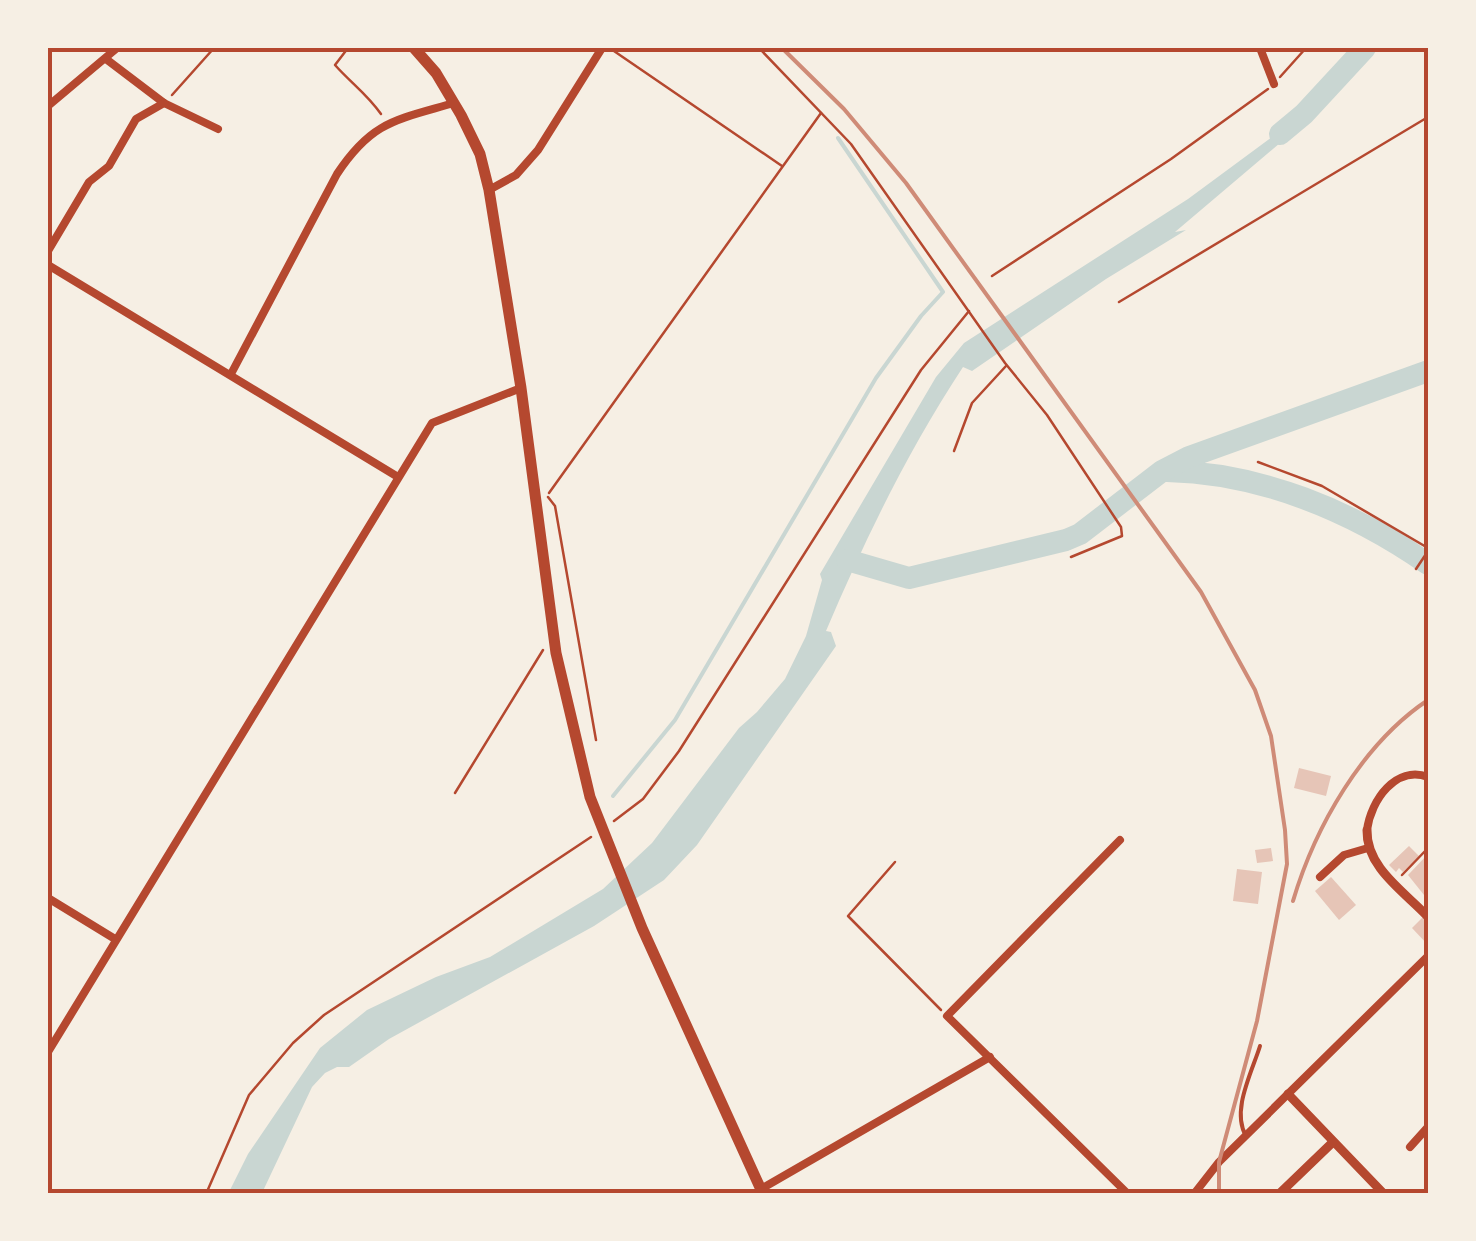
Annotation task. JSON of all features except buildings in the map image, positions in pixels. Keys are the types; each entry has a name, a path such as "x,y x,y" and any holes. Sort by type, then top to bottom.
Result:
{"main road":[{"path":"414,48 436,73 454,103 480,154 490,190 553,633 571,727 603,833 762,1192"}],"street":[{"path":"48,106 117,48"},
{"path":"490,190 516,175 538,150 606,48"},
{"path":"1260,48 1274,84"},
{"path":"106,59 164,103 218,129"},
{"path":"48,251 89,182 109,166 136,118 164,103"},
{"path":"231,374 356,144 387,123 454,103"},
{"path":"48,265 398,477"},
{"path":"48,1052 432,423 521,388"},
{"path":"1428,776 1416,772 1393,781 1376,805 1367,830 1368,848 1378,866 1428,918"},
{"path":"1120,840 947,1016 1128,1194"},
{"path":"1320,877 1344,855 1368,848"},
{"path":"48,898 115,939"},
{"path":"1195,1193 1246,1136 1428,956"},
{"path":"762,1192 990,1058"},
{"path":"1288,1094 1384,1194"},
{"path":"1410,1147 1428,1128"},
{"path":"1279,1194 1333,1142"}],"lane":[{"path":"1246,1136 1240,1111 1260,1046"}],"path":[{"path":"164,103 214,48"},
{"path":"348,48 334,65 353,86 364,90 387,123"},
{"path":"606,48 784,167"},
{"path":"759,48 851,144 1006,364 1047,415 1122,527 1122,536 1071,556"},
{"path":"992,276 1171,159 1274,84 1306,48"},
{"path":"596,740 555,506 548,496 822,111"},
{"path":"1119,302 1428,117"},
{"path":"206,1194 249,1095 293,1042 324,1015 603,833 643,799 679,752 921,370 971,313"},
{"path":"954,451 972,403 1006,364"},
{"path":"1258,462 1322,486 1428,549 1416,570"},
{"path":"455,793 553,633"},
{"path":"1394,883 1428,848"},
{"path":"895,862 848,916 947,1016"}],"shaded area":[{"path":"1318,103 1293,132 1175,232 1186,230 1106,279 972,371 963,367 906,463 856,563 826,631 831,632 836,646 697,845 664,880 594,926 389,1039 349,1067 325,1073 312,1087 262,1193 228,1194 248,1154 320,1048 367,1010 436,977 490,957 603,889 652,843 739,728 785,679 806,636 822,580 820,574 936,377 964,343 1188,199"}],"waterway":[{"path":"1280,134 1304,114 1365,48"},
{"path":"613,796 675,720 876,378 943,292 838,138"},
{"path":"847,560 909,578 1066,540 1080,534 1162,471 1189,457 1428,371"},
{"path":"1167,471 1237,479 1304,498 1368,527 1428,564"}],"railway":[{"path":"782,48 844,109 906,183 1201,592 1255,690 1271,736 1287,864 1257,1021 1219,1162 1219,1194"},
{"path":"1293,901 1314,845 1344,789 1382,740 1428,700"}]}
